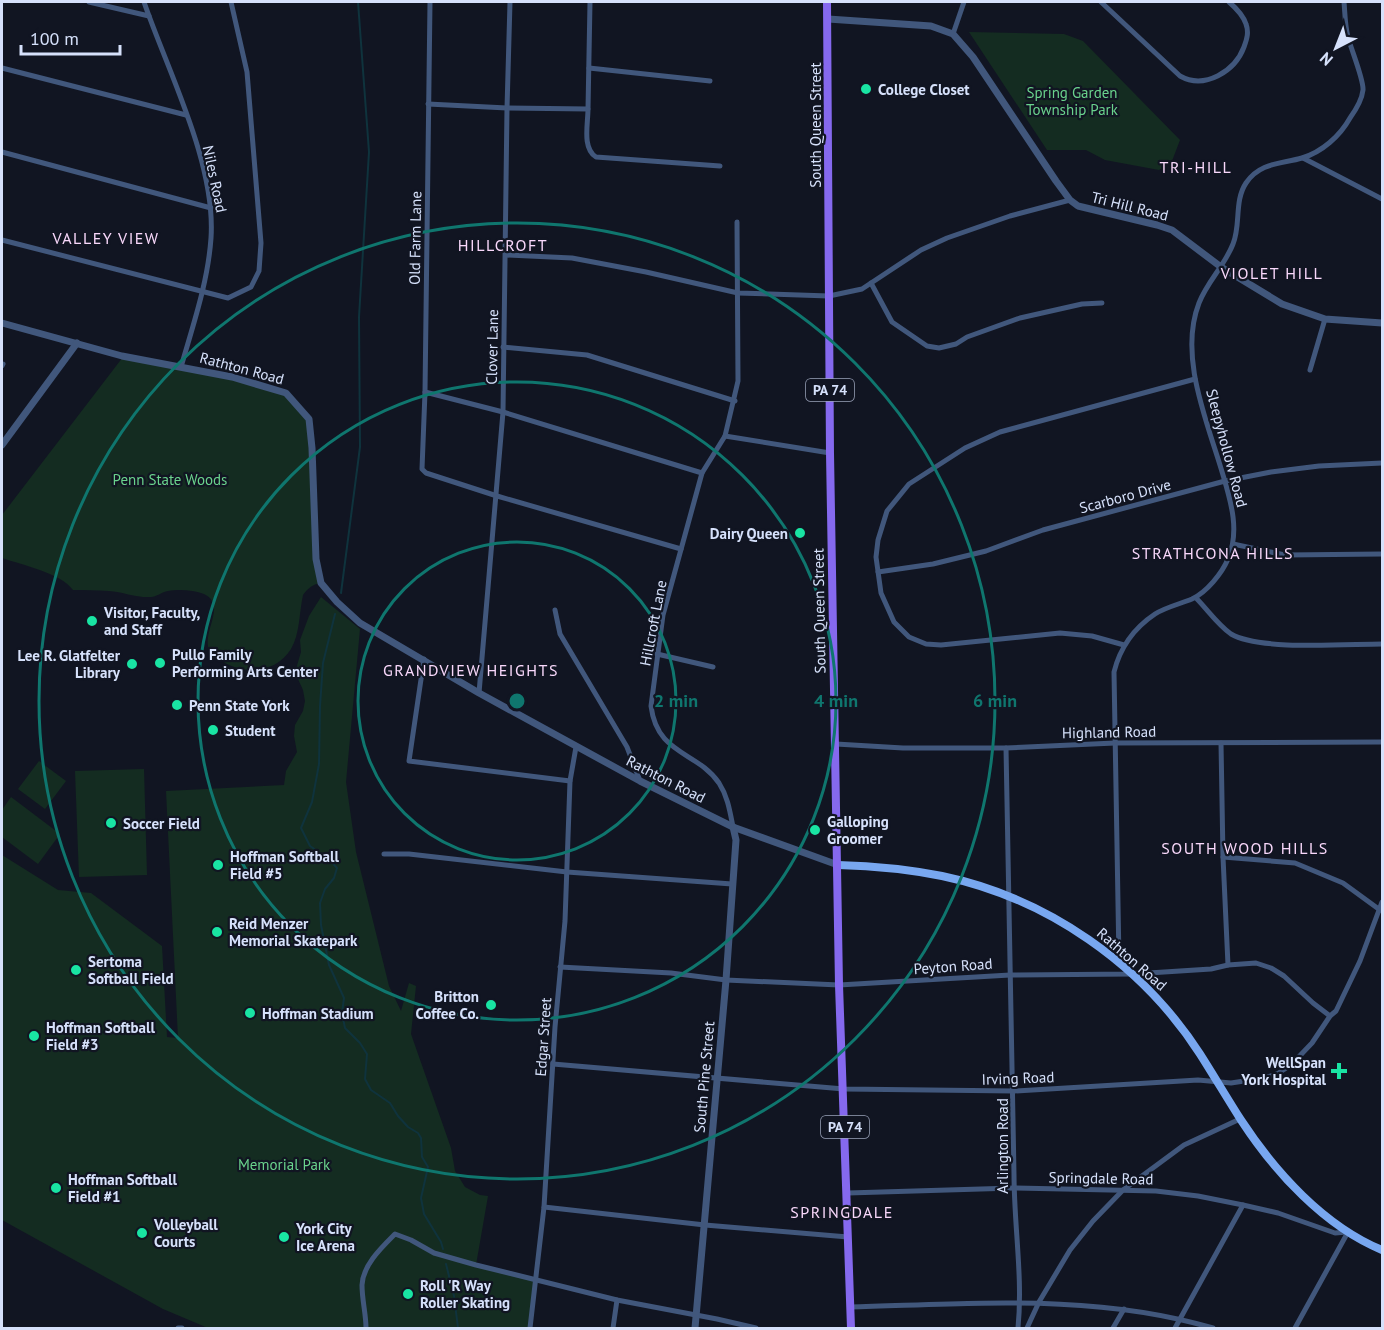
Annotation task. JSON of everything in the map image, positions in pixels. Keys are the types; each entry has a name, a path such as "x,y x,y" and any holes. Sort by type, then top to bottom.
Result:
{"main road":[{"name":"South Queen Street","path":"827,2 830,453 839,986 851,1329"},
{"name":"Rathton Road","path":"838,865 888,867 971,883 1009,896 1082,934 1132,974 1182,1027 1240,1119 1285,1176 1321,1211 1348,1232 1383,1250"}],"street":[{"path":"88,2 149,16"},
{"name":"Niles Road","path":"144,2 203,167 211,208 209,261 181,367"},
{"path":"2,240 228,298 251,287 259,271 261,224 247,72 231,2"},
{"name":"Old Farm Lane","path":"430,2 422,469 426,473 497,496"},
{"name":"Clover Lane","path":"479,693 503,412 510,2"},
{"path":"590,2 587,146 592,154 596,157 720,166"},
{"path":"828,19 931,26 953,34 964,2"},
{"path":"1101,2 1180,75 1188,80 1200,80 1228,71 1240,58 1244,48 1247,25 1241,14 1229,2"},
{"name":"Sleepyhollow Road","path":"1119,962 1114,672 1124,645 1138,628 1156,614 1196,597 1208,587 1223,568 1233,544 1234,513 1196,379 1191,348 1194,323 1199,303 1233,244 1238,222 1239,202 1246,183 1272,163 1303,158 1325,147 1355,110 1363,89 1347,34 1344,2"},
{"name":"Tri Hill Road","path":"953,34 973,57 1070,200 1085,209 1172,230 1221,267 1282,304 1324,319 1383,323"},
{"path":"2,68 186,115"},
{"path":"589,68 711,81"},
{"path":"428,104 588,109"},
{"path":"2,152 211,208"},
{"path":"1303,158 1383,199"},
{"path":"506,255 572,258 738,293 829,296 862,289 913,254 947,238 1000,219 1070,200"},
{"name":"Hillcroft Lane","path":"733,827 727,798 718,781 671,746 659,733 652,719 651,706 663,615 681,549 702,473 725,436 735,401 738,381 736,222"},
{"path":"872,283 892,322 927,346 939,348 956,344 1020,318 1082,304 1102,303"},
{"path":"1310,370 1324,319"},
{"name":"Rathton Road","path":"2,322 122,356 252,382 286,393 309,419 312,448 313,519 316,559 321,584 360,622 479,693 640,781 733,827 838,865"},
{"path":"2,445 77,343"},
{"path":"503,347 587,355 735,401"},
{"path":"1124,645 1092,636 1060,633 941,645 926,644 909,637 894,622 883,598 878,572 878,540 887,511 909,484 965,448 1000,432 1196,379"},
{"path":"425,392 503,412 702,473"},
{"path":"725,436 830,453"},
{"name":"Scarboro Drive","path":"878,572 933,564 986,552 1042,530 1225,481 1319,466 1383,463"},
{"path":"497,496 681,549"},
{"path":"1233,544 1285,555 1383,554"},
{"path":"1196,597 1230,633 1258,644 1383,644"},
{"path":"555,610 560,634 627,747 640,781"},
{"path":"657,654 713,667"},
{"path":"424,659 409,761 570,781"},
{"path":"1221,742 1228,965"},
{"name":"Highland Road","path":"836,744 903,748 1006,748 1114,743 1383,742"},
{"name":"Edgar Street","path":"530,1329 544,1207 565,921 570,781 576,747"},
{"name":"Arlington Road","path":"1006,748 1014,1188 1021,1303 1018,1329"},
{"name":"South Pine Street","path":"695,1329 726,980 736,840 733,827"},
{"path":"384,854 409,854 567,872 732,884"},
{"path":"1223,857 1294,863 1343,884 1380,910"},
{"name":"Irving Road","path":"553,1064 844,1089 1014,1092 1198,1080 1240,1082 1277,1074 1292,1065 1312,1043 1336,1011 1347,991 1383,902"},
{"name":"Peyton Road","path":"560,967 839,986 1010,975 1132,974 1211,969 1256,963 1284,976 1330,1016"},
{"path":"1027,1329 1039,1302 1070,1250 1093,1221 1123,1190 1184,1145 1240,1119"},
{"name":"Springdale Road","path":"848,1193 1014,1188 1156,1191 1243,1204 1278,1213 1335,1233 1348,1232"},
{"path":"1175,1329 1243,1204"},
{"path":"544,1207 705,1225 848,1237"},
{"path":"1295,1329 1348,1232"},
{"path":"366,1329 362,1285 365,1271 380,1248 395,1234 434,1253 617,1300 756,1329"},
{"path":"613,1329 617,1300"},
{"path":"850,1307 1039,1302 1124,1309 1180,1319 1213,1329"},
{"path":"1113,1329 1124,1309"}],"green space":[{"name":"Spring Garden Township Park","path":"969,32 1064,34 1083,41 1180,140 1172,161 1159,170 1105,160 1086,150 1047,150"},
{"name":"Penn State Woods","path":"123,357 232,377 286,393 309,419 313,519 321,583 311,587 303,595 298,630 291,649 285,657 269,667 260,670 240,669 211,653 208,638 214,606 211,599 204,594 177,590 146,597 109,591 73,590 51,574 2,558 2,515"},
{"name":"Memorial Park","path":"321,597 360,629 346,782 356,852 389,986 401,1011 409,983 416,986 411,1034 451,1148 455,1171 465,1187 480,1195 488,1196 476,1265 537,1279 530,1328 208,1328 163,1309 2,1220 2,855 58,890 91,893 162,946 167,1037 178,1038 166,791 284,785 286,771 297,752 294,736 295,725 303,711 305,701 296,669 301,652 300,640 309,616"},
{"path":"39,761 66,781 45,809 18,789"},
{"name":"Soccer Field","path":"144,769 147,875 79,877 75,771"},
{"path":"11,797 60,834 38,864 2,837 2,810"}],"waterway":[{"path":"341,593 360,447 359,317 369,152 358,2"},
{"path":"335,614 323,663 319,764 312,802 301,828 310,846 337,868 320,903 321,925 329,965 344,998 342,1013 345,1028 367,1054 365,1079 371,1090 390,1103 398,1116 421,1138 422,1157 428,1167 421,1198 424,1214 443,1249"},
{"path":"446,1264 454,1296 458,1328"}],"place":[{"name":"College Closet","path":"866,89"},
{"name":"Dairy Queen","path":"800,533"},
{"name":"Visitor, Faculty, and Staff","path":"92,621"},
{"name":"Pullo Family Performing Arts Center","path":"160,663"},
{"name":"Lee R. Glatfelter Library","path":"132,664"},
{"name":"Penn State York","path":"177,705"},
{"name":"Student","path":"213,730"},
{"name":"Soccer Field","path":"111,823"},
{"name":"Galloping Groomer","path":"815,830"},
{"name":"Hoffman Softball Field #5","path":"218,865"},
{"name":"Reid Menzer Memorial Skatepark","path":"217,932"},
{"name":"Sertoma Softball Field","path":"76,970"},
{"name":"Britton Coffee Co.","path":"491,1005"},
{"name":"Hoffman Stadium","path":"250,1013"},
{"name":"Hoffman Softball Field #3","path":"34,1036"},
{"name":"WellSpan York Hospital","path":"1339,1071"},
{"name":"Hoffman Softball Field #1","path":"56,1188"},
{"name":"Volleyball Courts","path":"142,1233"},
{"name":"York City Ice Arena","path":"284,1237"},
{"name":"Roll 'R Way Roller Skating","path":"408,1294"}],"district":[{"name":"TRI-HILL","path":"1196,167"},
{"name":"VALLEY VIEW","path":"106,238"},
{"name":"HILLCROFT","path":"503,245"},
{"name":"VIOLET HILL","path":"1272,273"},
{"name":"STRATHCONA HILLS","path":"1213,553"},
{"name":"GRANDVIEW HEIGHTS","path":"471,670"},
{"name":"SOUTH WOOD HILLS","path":"1245,848"},
{"name":"SPRINGDALE","path":"842,1212"}]}
